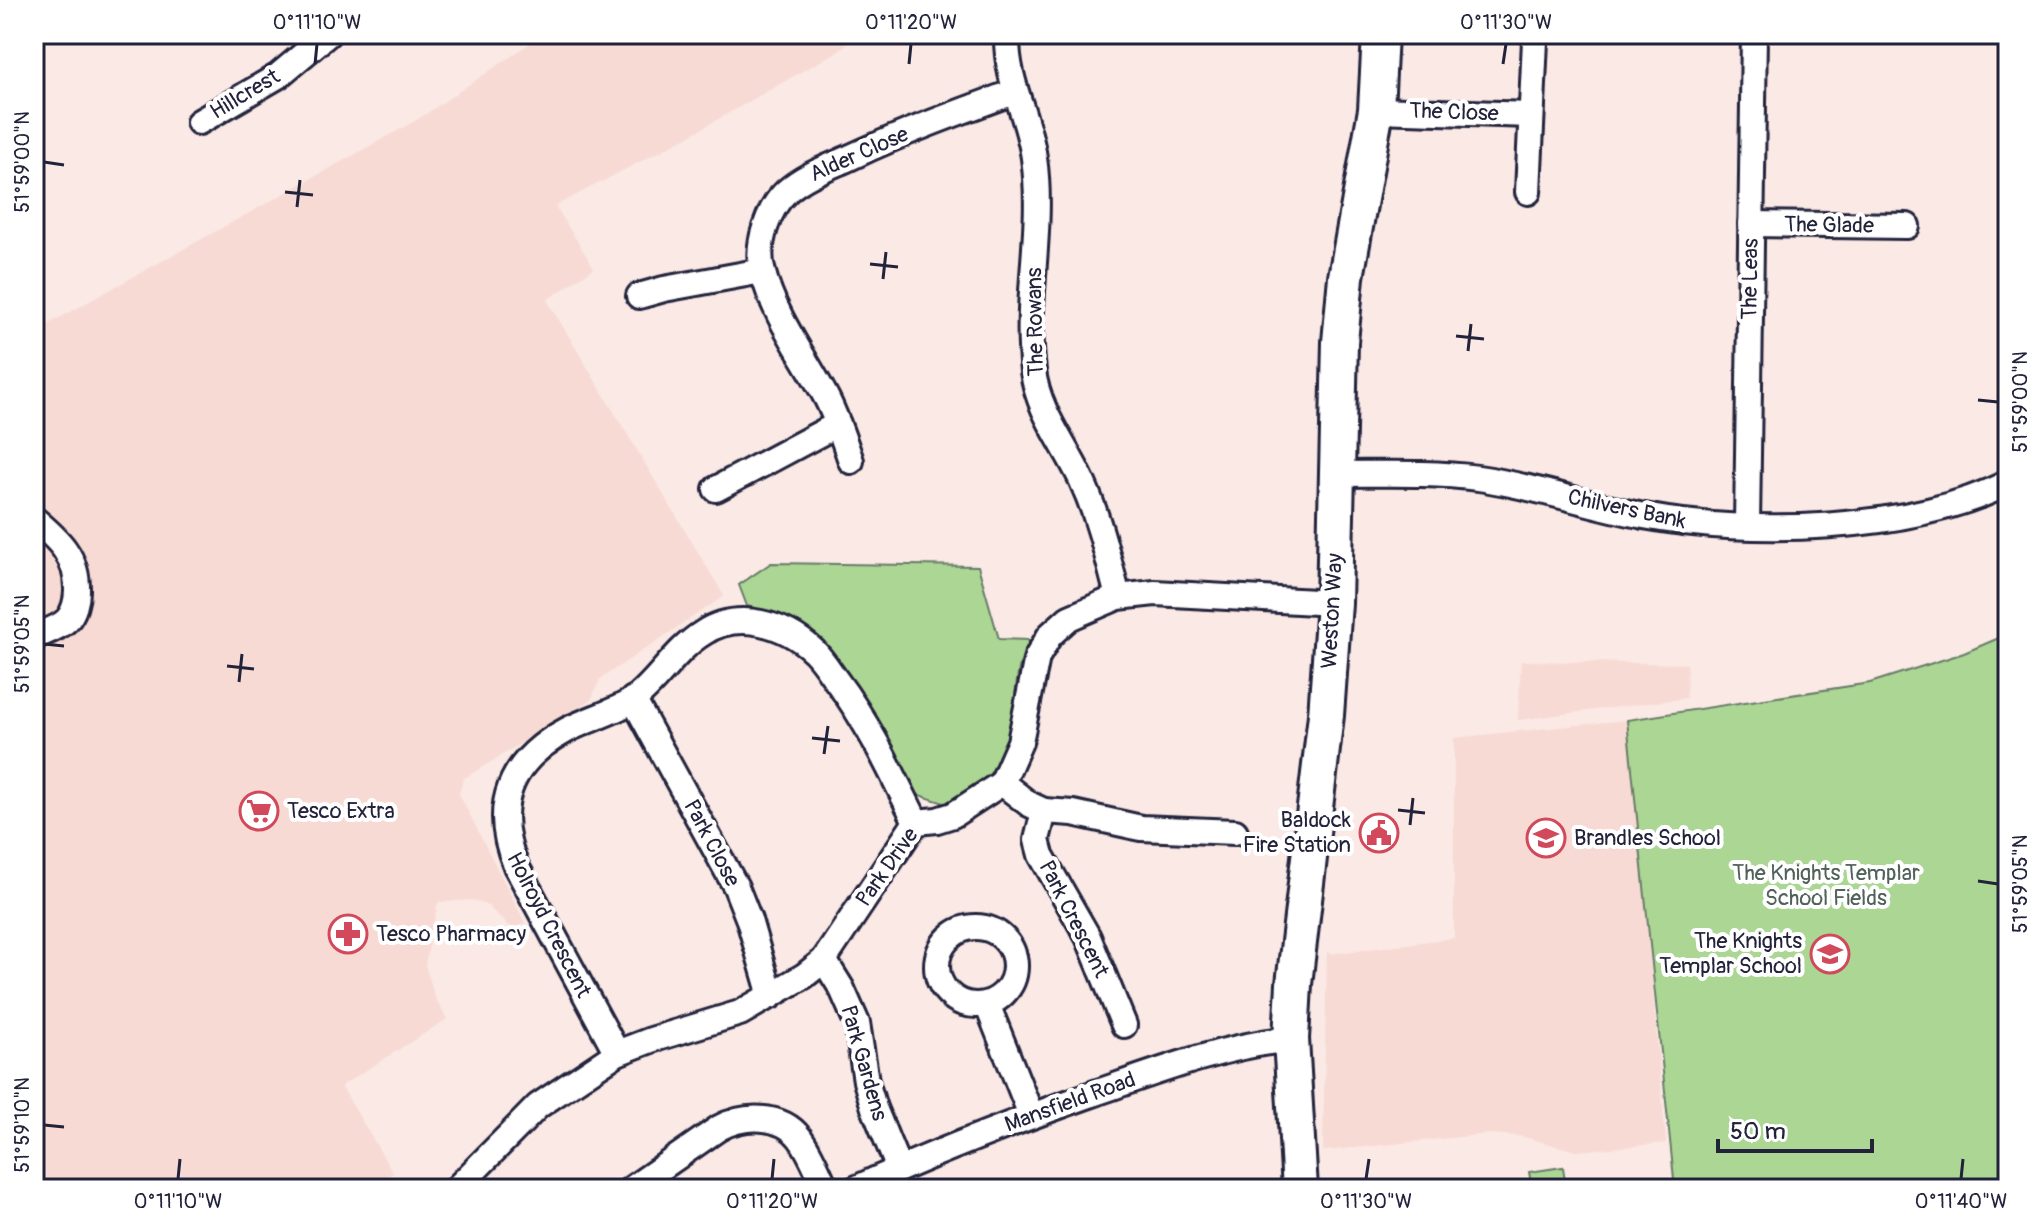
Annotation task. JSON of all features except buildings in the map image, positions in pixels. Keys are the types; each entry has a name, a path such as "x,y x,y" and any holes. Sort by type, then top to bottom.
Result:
{"street":[{"name":"Hillcrest","path":"199,122 278,76 328,34"},
{"name":"The Rowans","path":"1007,34 1006,59 1034,157 1033,372 1048,421 1081,480 1097,517 1118,597"},
{"name":"Weston Way","path":"1300,1189 1291,1039 1294,984 1326,715 1334,603 1340,342 1346,277 1376,110 1380,34"},
{"name":"The Leas","path":"1747,525 1754,34"},
{"name":"The Close","path":"1528,192 1535,40"},
{"name":"Alder Close","path":"851,461 838,424 776,307 762,271 760,257 771,214 784,193 804,178 902,133 1014,92"},
{"name":"The Close","path":"1376,110 1531,115"},
{"name":"The Glade","path":"1751,224 1907,226"},
{"path":"639,296 762,271"},
{"path":"716,489 838,424"},
{"name":"Chilvers Bank","path":"1338,474 1439,474 1478,478 1690,523 1812,526 1870,522 1928,510 1991,492 2008,483"},
{"path":"34,519 70,553 77,575 77,598 71,615 64,623 34,637"},
{"path":"1235,832 1141,828 1073,813 1044,811 1029,804 1002,783 1020,742 1033,668 1043,645 1058,627 1069,618 1118,597 1155,593 1334,603"},
{"name":"Holroyd Crescent","path":"617,1053 507,846 507,804 515,775 538,748 633,699 703,632 737,620 772,627 794,636 815,652 861,714 916,822"},
{"name":"Park Close","path":"633,699 731,876 749,920 771,996"},
{"name":"Park Drive","path":"456,1189 538,1106 617,1053 740,1013 804,976 824,960 916,822 953,815 1002,783"},
{"name":"Park Crescent","path":"1044,811 1037,840 1041,855 1088,937 1124,1025"},
{"name":"Park Gardens","path":"824,960 842,989 857,1023 866,1081 899,1169"},
{"path":"987,1004 1031,1115"},
{"name":"Mansfield Road","path":"855,1189 1031,1115 1144,1076 1232,1048 1291,1039"},
{"path":"631,1189 719,1128 733,1120 748,1117 762,1118 793,1130 826,1189"}],"shaded area":[{"path":"544,34 853,34 843,48 685,138 555,206 594,268 547,300 724,596 600,679 591,700 463,779 459,794 525,923 512,929 488,906 473,900 438,902 425,965 435,998 447,1019 341,1086 393,1173 368,1189 34,1189 34,332 417,120"},
{"name":"The Knights Templar School Fields","path":"2008,634 2008,1189 1675,1189 1642,868 1666,1143 1576,1151 1520,1136 1489,1134 1323,1151 1327,952 1454,938 1454,738 1627,720 1870,683 1964,653"},
{"path":"1521,661 1687,664 1686,698 1518,720"}],"green space":[{"path":"771,563 978,566 999,639 1029,640 1020,664 1012,723 1004,751 988,776 947,804 913,793 797,626 774,614 747,606 739,585"},
{"name":"The Knights Templar School Fields","path":"2008,634 2008,1189 1675,1189 1627,720 1870,683 1964,653"},
{"path":"1563,1167 1566,1189 1532,1189 1529,1172"}],"place":[{"name":"Tesco Extra","path":"259,811"},
{"name":"Baldock Fire Station","path":"1379,833"},
{"name":"Brandles School","path":"1546,838"},
{"name":"Tesco Pharmacy","path":"348,934"},
{"name":"The Knights Templar School","path":"1830,954"}]}
